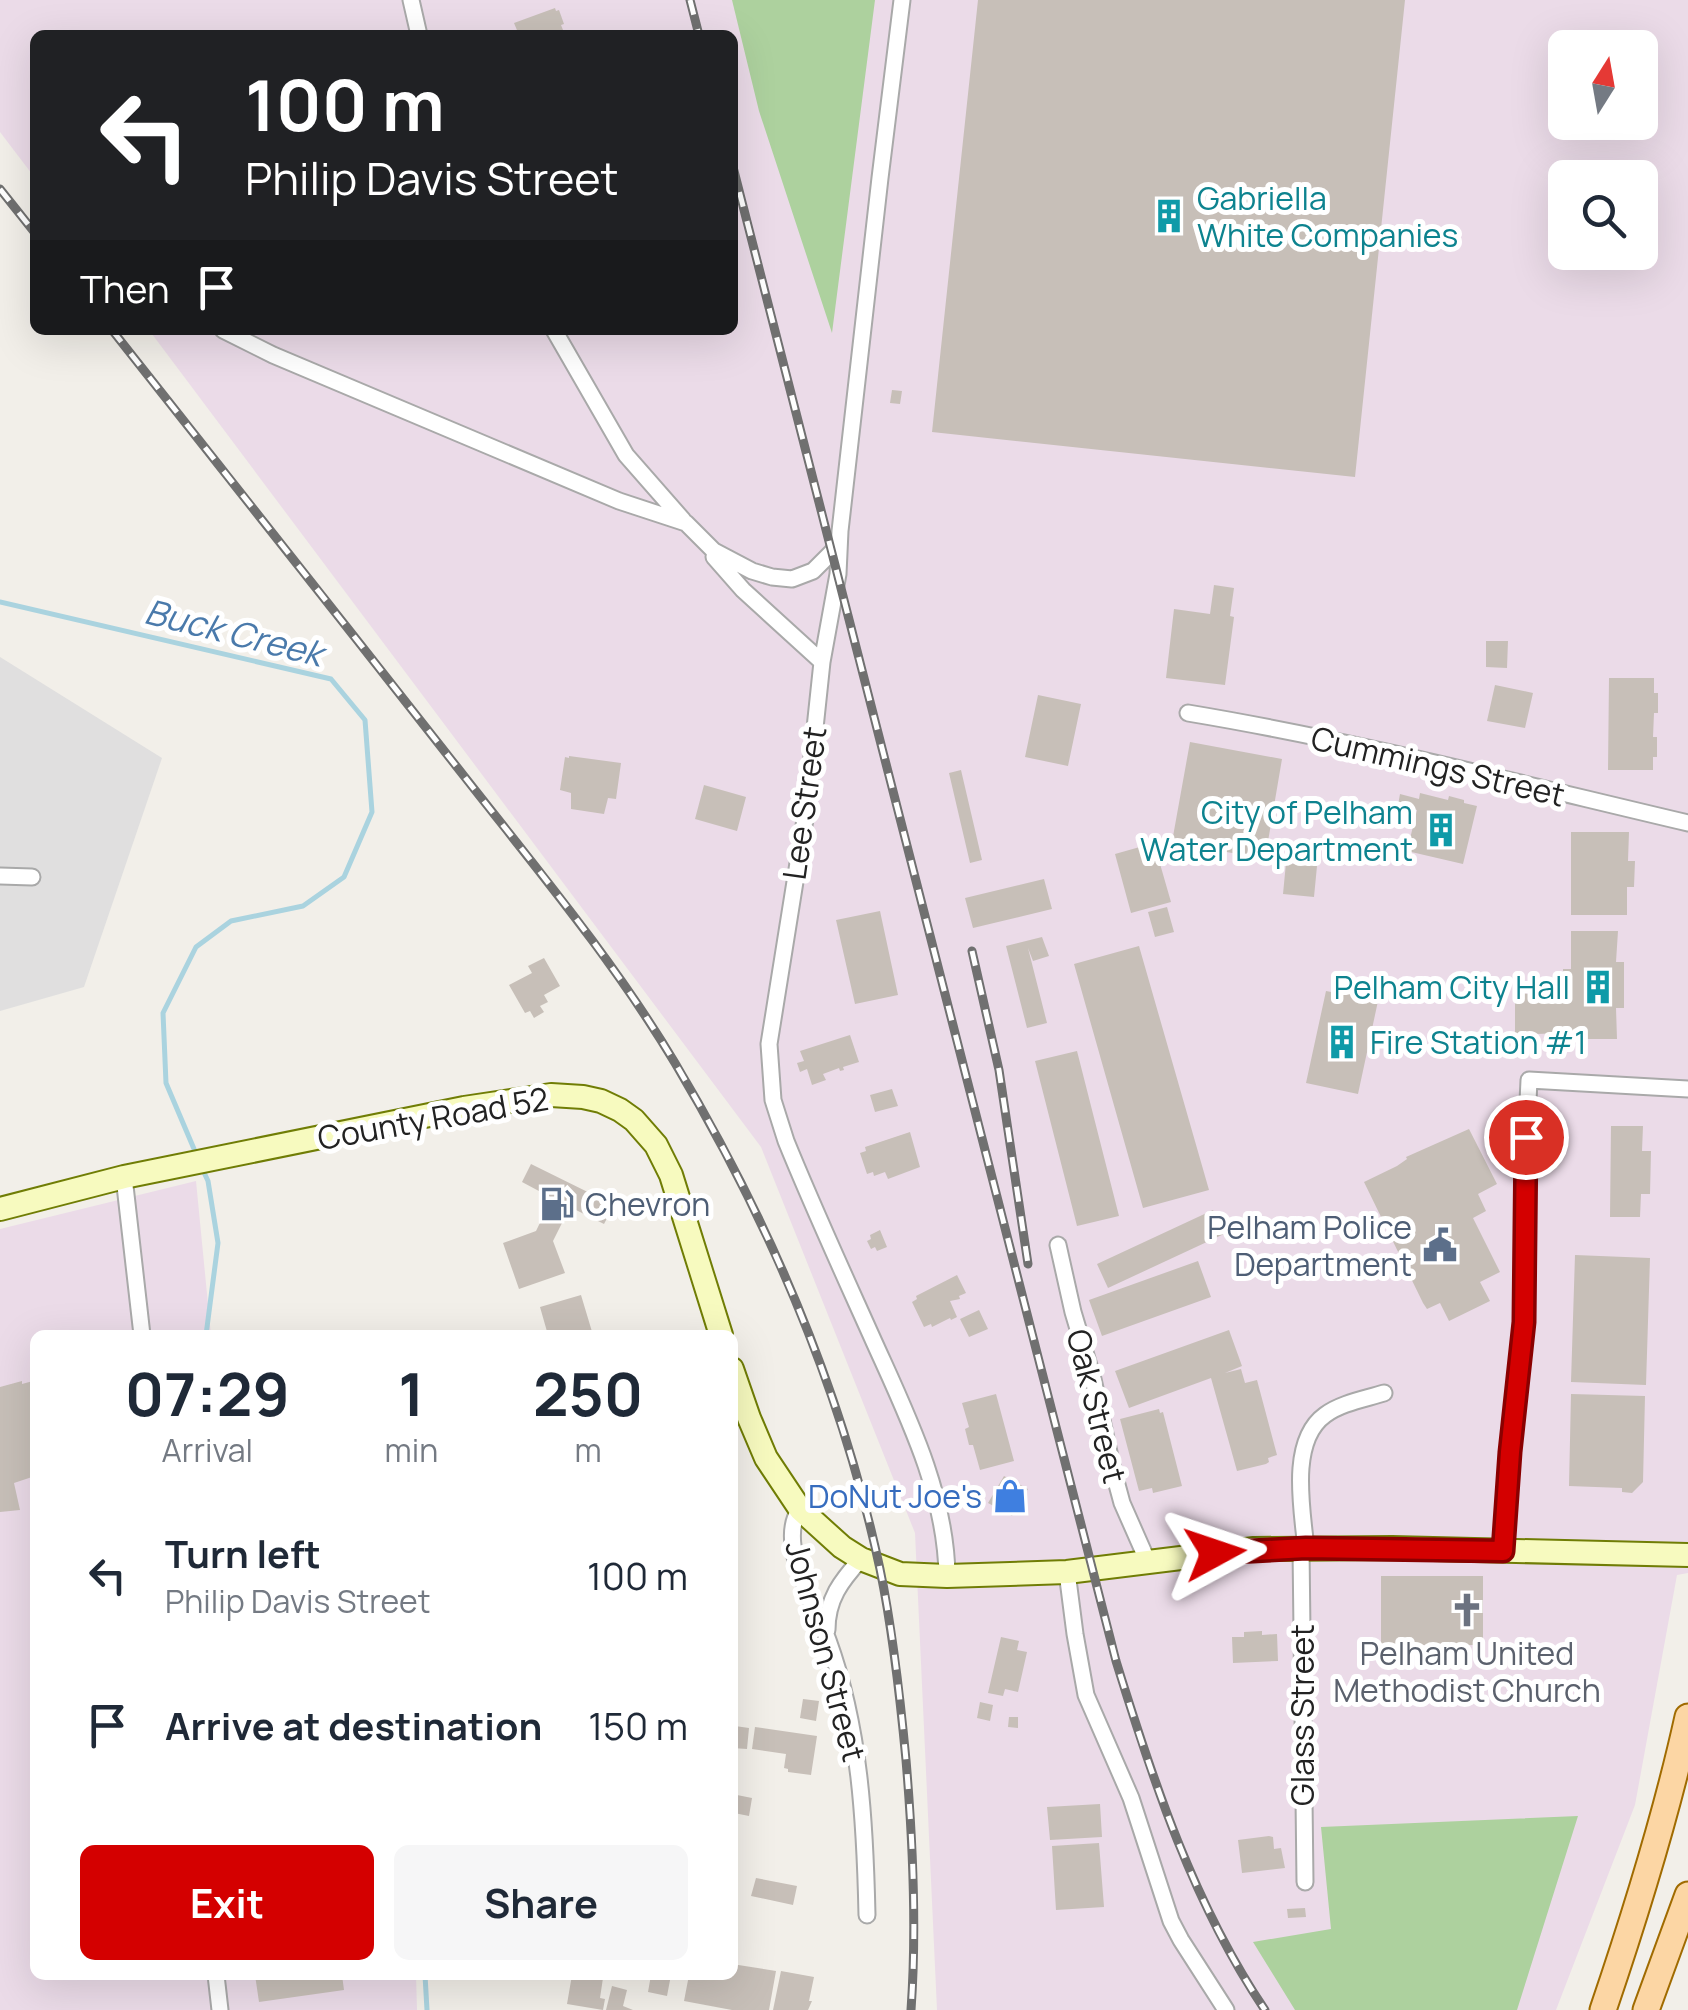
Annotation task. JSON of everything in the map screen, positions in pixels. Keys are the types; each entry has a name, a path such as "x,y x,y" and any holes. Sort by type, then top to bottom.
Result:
{"main road":[{"path":"1603,2010 1656,1850 1688,1718"},
{"path":"1646,2010 1688,1895"}],"street":[{"path":"411,0 418,30"},
{"name":"Lee Street","path":"902,0 838,574 822,662 806,813 772,1019 770,1084 803,1183 918,1444 942,1520 947,1576"},
{"path":"233,335 601,493 686,523 714,551 772,577 792,579 812,571 839,545"},
{"path":"557,335 626,455 743,590 822,662"},
{"name":"Cummings Street","path":"1188,713 1386,752 1688,823"},
{"path":"0,876 32,877"},
{"path":"1503,1551 1524,1322 1529,1080 1688,1088"},
{"name":"County Road 52","path":"0,1209 124,1177 245,1152 530,1097 567,1095 600,1101 634,1120 656,1145 687,1223 720,1330"},
{"path":"124,1177 141,1330"},
{"name":"Oak Street","path":"1058,1245 1122,1503 1148,1562"},
{"path":"738,1385 766,1458 800,1509 860,1559 900,1574 1068,1572 1239,1550 1303,1548 1688,1555"},
{"name":"Glass Street","path":"1305,1882 1301,1476 1313,1426 1331,1411 1384,1392"},
{"name":"Johnson Street","path":"800,1509 793,1523 793,1545 846,1703 862,1789 867,1915"},
{"path":"828,1640 828,1612 834,1594 860,1559"},
{"path":"1068,1572 1086,1694 1131,1798 1171,1921 1226,2010"},
{"path":"217,1980 220,2010"}],"shaded area":[{"path":"0,0 1688,0 1688,1573 1677,1575 1635,1805 1556,2010 937,2010 915,1533 761,1147 153,335 738,335 738,30 30,30 30,171 0,132"},
{"path":"0,657 162,758 84,987 0,1011"},
{"path":"196,1181 211,1330 30,1330 30,1980 416,1980 417,2010 0,2010 0,1229"}],"green space":[{"path":"732,0 875,0 832,333 759,111"},
{"path":"1578,1816 1517,2010 1295,2010 1253,1942 1331,1929 1321,1827"}],"building":[{"name":"Gabriella White Companies","path":"978,0 1405,0 1355,477 932,432"},
{"path":"555,8 564,24 563,30 517,30 514,23"},
{"path":"892,390 902,391 900,404 890,403"},
{"path":"1214,585 1234,588 1225,685 1166,678 1174,609 1210,614"},
{"path":"1486,641 1508,641 1507,668 1486,667"},
{"path":"1609,678 1654,678 1658,713 1654,713 1657,757 1653,757 1653,770 1608,770"},
{"path":"1495,685 1533,693 1525,728 1487,721"},
{"path":"1038,695 1081,704 1068,766 1025,757"},
{"path":"1190,742 1282,759 1265,859 1172,842"},
{"path":"565,757 621,763 616,799 608,798 604,814 571,809 571,793 560,790"},
{"path":"961,770 982,860 970,863 949,773"},
{"path":"704,785 746,797 737,831 695,819"},
{"name":"City of Pelham Water Department","path":"1420,793 1448,800 1449,796 1477,806 1463,864 1407,851 1417,810 1398,805 1400,794 1419,799"},
{"path":"1571,832 1629,832 1628,861 1635,861 1634,887 1627,887 1627,915 1571,915"},
{"path":"1154,843 1171,902 1131,913 1115,854"},
{"path":"1286,863 1317,866 1314,897 1283,894"},
{"path":"1044,879 1052,909 973,928 965,898"},
{"path":"1167,907 1174,932 1155,937 1148,912"},
{"path":"880,911 898,995 855,1004 836,920"},
{"name":"Pelham City Hall","path":"1571,931 1618,931 1616,962 1624,962 1624,1008 1616,1008 1617,1039 1571,1039 1562,1033 1515,1035 1515,993 1572,996 1572,980 1563,981 1563,969 1571,969"},
{"path":"1042,937 1049,956 1033,961 1028,948 1047,1023 1027,1028 1006,946"},
{"path":"1139,946 1209,1190 1143,1208 1074,964"},
{"path":"544,958 560,986 544,995 548,1002 540,1006 544,1012 534,1018 530,1011 525,1013 509,985 532,973 528,966"},
{"name":"Fire Station #1","path":"1343,989 1356,991 1355,997 1378,1001 1358,1094 1306,1083 1326,991 1342,994"},
{"path":"850,1035 859,1062 823,1074 826,1080 812,1085 807,1069 800,1072 797,1063 804,1061 800,1051"},
{"path":"1077,1051 1119,1216 1077,1226 1035,1061"},
{"path":"892,1089 898,1106 875,1112 870,1095"},
{"path":"1611,1126 1643,1126 1642,1151 1651,1151 1650,1194 1641,1194 1640,1217 1610,1217"},
{"name":"Pelham Police Department","path":"1469,1129 1497,1184 1478,1194 1486,1211 1473,1218 1500,1272 1480,1282 1490,1301 1449,1321 1440,1303 1427,1309 1423,1303 1364,1182 1397,1166 1406,1157"},
{"path":"910,1132 920,1167 888,1179 885,1172 867,1174 860,1153 866,1151 865,1147"},
{"path":"531,1164 614,1205 604,1224 570,1207 553,1241 565,1273 519,1289 503,1243 536,1231 552,1198 522,1182"},
{"path":"1213,1210 1224,1234 1108,1288 1097,1264"},
{"path":"880,1230 887,1247 877,1251 867,1241"},
{"path":"1575,1255 1650,1258 1646,1385 1571,1382"},
{"path":"1198,1261 1211,1297 1102,1336 1089,1300"},
{"path":"957,1275 966,1293 950,1301 957,1317 924,1327 912,1302 916,1296"},
{"path":"581,1295 592,1330 547,1330 540,1307"},
{"path":"979,1310 988,1329 969,1337 960,1319"},
{"path":"1229,1330 1242,1366 1225,1373 1241,1369 1245,1383 1257,1380 1277,1455 1268,1458 1266,1464 1237,1471 1211,1378 1129,1408 1115,1371"},
{"path":"30,1382 30,1478 14,1483 20,1510 0,1512 0,1387"},
{"path":"996,1394 1014,1461 980,1470 973,1445 969,1445 962,1403"},
{"path":"1571,1394 1645,1396 1643,1482 1632,1493 1622,1492 1622,1488 1569,1486"},
{"path":"1159,1409 1182,1486 1153,1493 1152,1488 1139,1491 1120,1419"},
{"path":"1004,1476 1028,1489 1012,1516 988,1503"},
{"path":"1381,1576 1483,1576 1483,1645 1381,1645"},
{"path":"1262,1631 1262,1635 1277,1634 1278,1661 1233,1663 1232,1637"},
{"path":"1001,1637 1019,1641 1017,1650 1027,1652 1018,1692 1005,1689 1003,1696 988,1693"},
{"path":"803,1699 819,1701 816,1721 800,1718"},
{"path":"980,1702 993,1705 990,1721 977,1718"},
{"path":"1009,1717 1018,1717 1018,1728 1008,1727"},
{"path":"738,1726 749,1728 747,1749 738,1748"},
{"path":"755,1727 817,1736 811,1775 788,1772 784,1768 786,1754 752,1749"},
{"path":"738,1795 752,1798 749,1816 738,1814"},
{"path":"1100,1804 1102,1837 1050,1840 1047,1807"},
{"path":"1273,1837 1274,1849 1281,1848 1285,1868 1242,1873 1238,1840"},
{"path":"1099,1843 1104,1907 1056,1910 1052,1846"},
{"path":"756,1878 797,1886 793,1905 751,1896"},
{"path":"1305,1908 1306,1917 1288,1918 1287,1909"},
{"path":"738,1965 776,1971 769,2010 732,2010 684,2001 688,1980 738,1980"},
{"path":"781,1971 814,1977 808,2010 773,2010"},
{"path":"256,1980 343,1980 344,1990 259,2002"},
{"path":"571,1980 603,1980 603,2010 567,2004"},
{"path":"650,1980 670,1980 667,1996 648,1992"},
{"path":"612,1986 627,1990 623,2006 633,2010 606,2010"}],"waterway":[{"name":"Buck Creek","path":"0,602 331,679 365,720 372,812 344,877 303,906 231,921 196,947 163,1013 166,1083 197,1156"},
{"name":"Buck Creek","path":"201,1166 208,1181 218,1243 207,1330"},
{"name":"Buck Creek","path":"425,1980 427,2010"}],"railway":[{"path":"690,0 698,30"},
{"path":"738,186 1116,1661 1161,1796 1196,1885 1265,2010"},
{"path":"0,189 30,227"},
{"path":"116,335 601,952 675,1063 771,1245 845,1437 885,1593 899,1688 911,1822 911,2010"},
{"path":"972,951 999,1070 1028,1264"}],"place":[{"name":"Gabriella White Companies","path":"1169,216"},
{"name":"City of Pelham Water Department","path":"1441,830"},
{"name":"Pelham City Hall","path":"1598,987"},
{"name":"Fire Station #1","path":"1342,1042"},
{"name":"Chevron","path":"557,1204"},
{"name":"Pelham Police Department","path":"1440,1245"},
{"name":"DoNut Joe's","path":"1010,1496"},
{"name":"Pelham United Methodist Church","path":"1467,1610"}],"route":[{"path":"1215,1553 1306,1548 1503,1551 1524,1322 1526,1137"}]}
